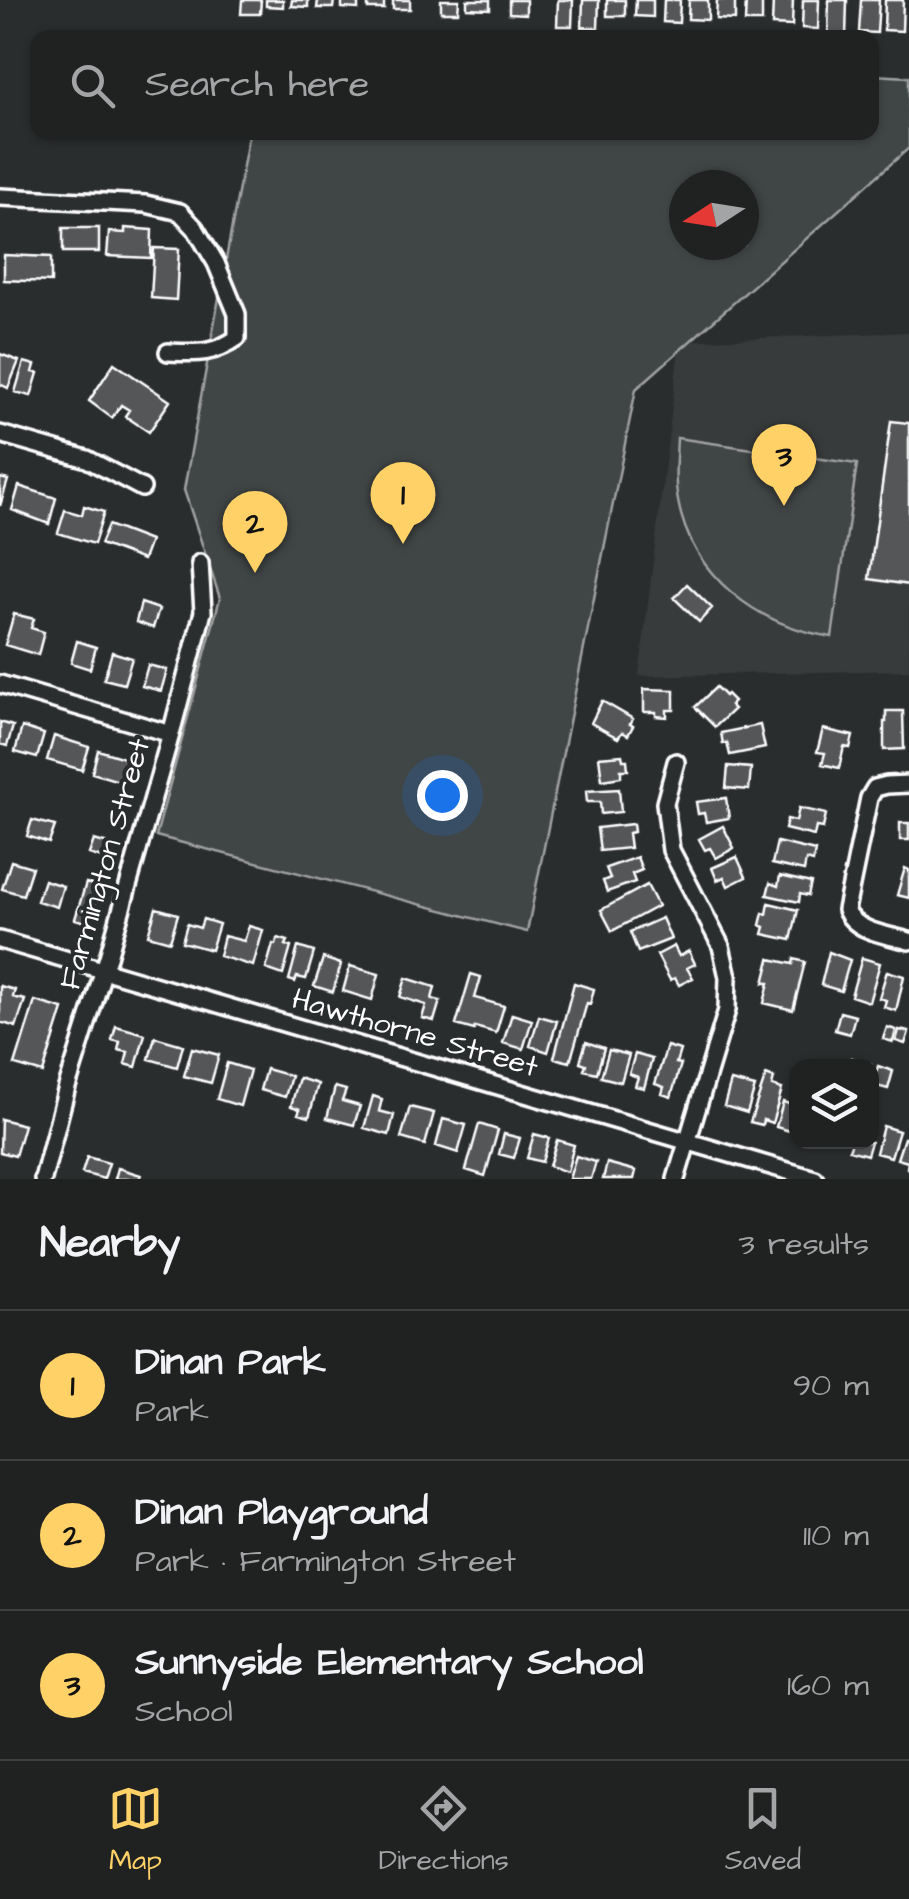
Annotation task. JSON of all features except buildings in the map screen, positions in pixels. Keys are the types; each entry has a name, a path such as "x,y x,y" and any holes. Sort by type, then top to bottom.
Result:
{"street":[{"path":"0,197 146,204 180,212 195,228 216,264 236,314 237,338 220,350 200,354 168,352"},
{"path":"0,434 86,459 142,488"},
{"name":"Farmington Street","path":"43,1179 172,734 203,612 200,562"},
{"path":"0,684 172,734"},
{"path":"676,762 665,803 671,850 721,946 728,976 727,1010 676,1179"},
{"path":"909,784 875,788 866,809 846,910 850,920 860,926 909,941"},
{"name":"Hawthorne Street","path":"0,940 815,1179"}],"shaded area":[{"path":"879,75 909,77 909,148 636,389 527,932 156,836 220,598 184,490 248,140 879,140"},
{"path":"909,332 909,670 639,676 680,341"},
{"path":"677,438 857,464 832,637 779,622 754,609 713,575 686,528 678,501"}],"place":[{"name":"Sunnyside Elementary School","path":"784,506"},
{"name":"Dinan Park","path":"403,544"},
{"name":"Dinan Playground","path":"255,573"}]}
